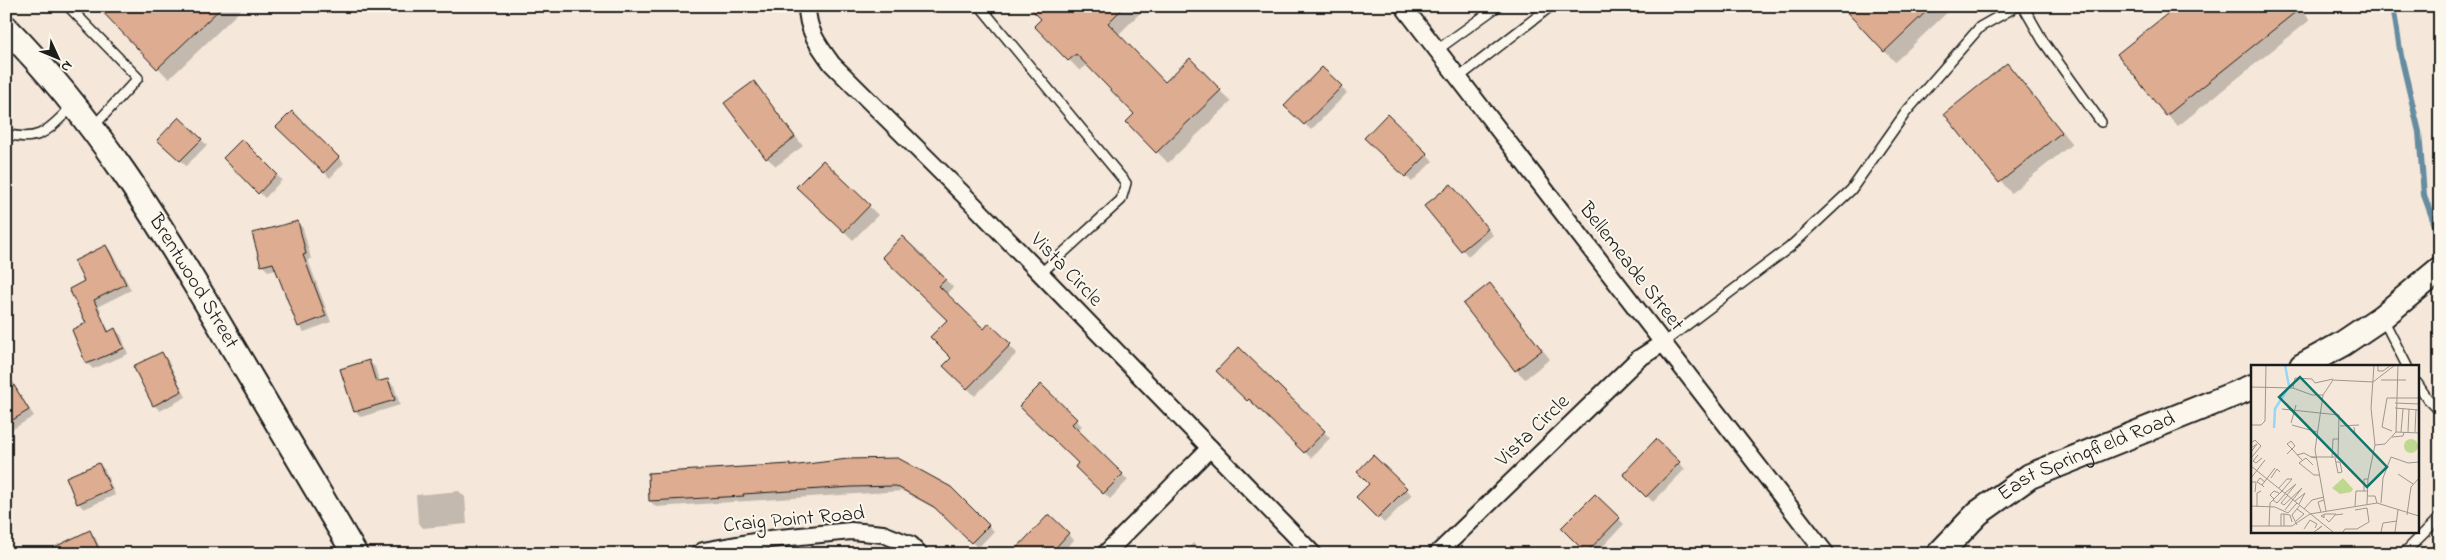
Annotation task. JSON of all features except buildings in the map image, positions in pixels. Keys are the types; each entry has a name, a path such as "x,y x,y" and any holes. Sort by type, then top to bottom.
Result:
{"main road":[{"name":"Brentwood Street","path":"6,28 39,61 75,104 162,227 355,554"},
{"path":"2304,365 2342,344 2382,317 2440,269"},
{"name":"East Springfield Road","path":"1939,554 1978,513 2030,476 2251,387"}],"street":[{"name":"Vista Circle","path":"808,6 807,21 814,39 832,64 1313,554"},
{"name":"Bellemeade Street","path":"1403,6 1826,554"},
{"name":"Vista Circle","path":"1436,554 1638,359 1662,343"},
{"path":"1105,554 1210,448"},
{"name":"Craig Point Road","path":"699,554 702,551 770,539 851,531 883,534 911,545 920,554"}],"lane":[{"path":"68,6 138,78 93,127"},
{"path":"980,6 1016,47 1126,183 1120,200 1040,274"},
{"path":"1437,50 1498,6"},
{"path":"1458,78 1551,6"},
{"path":"1662,343 1790,247 1851,190 1906,112 1980,27 2017,6"},
{"path":"2023,6 2043,41 2101,122"},
{"path":"6,134 25,138 41,135 75,104"},
{"path":"2382,317 2406,365"},
{"path":"2418,384 2427,398 2440,412"},
{"path":"2403,554 2440,517"}],"waterway":[{"path":"2393,6 2401,56 2419,132 2424,195 2440,239"}]}
